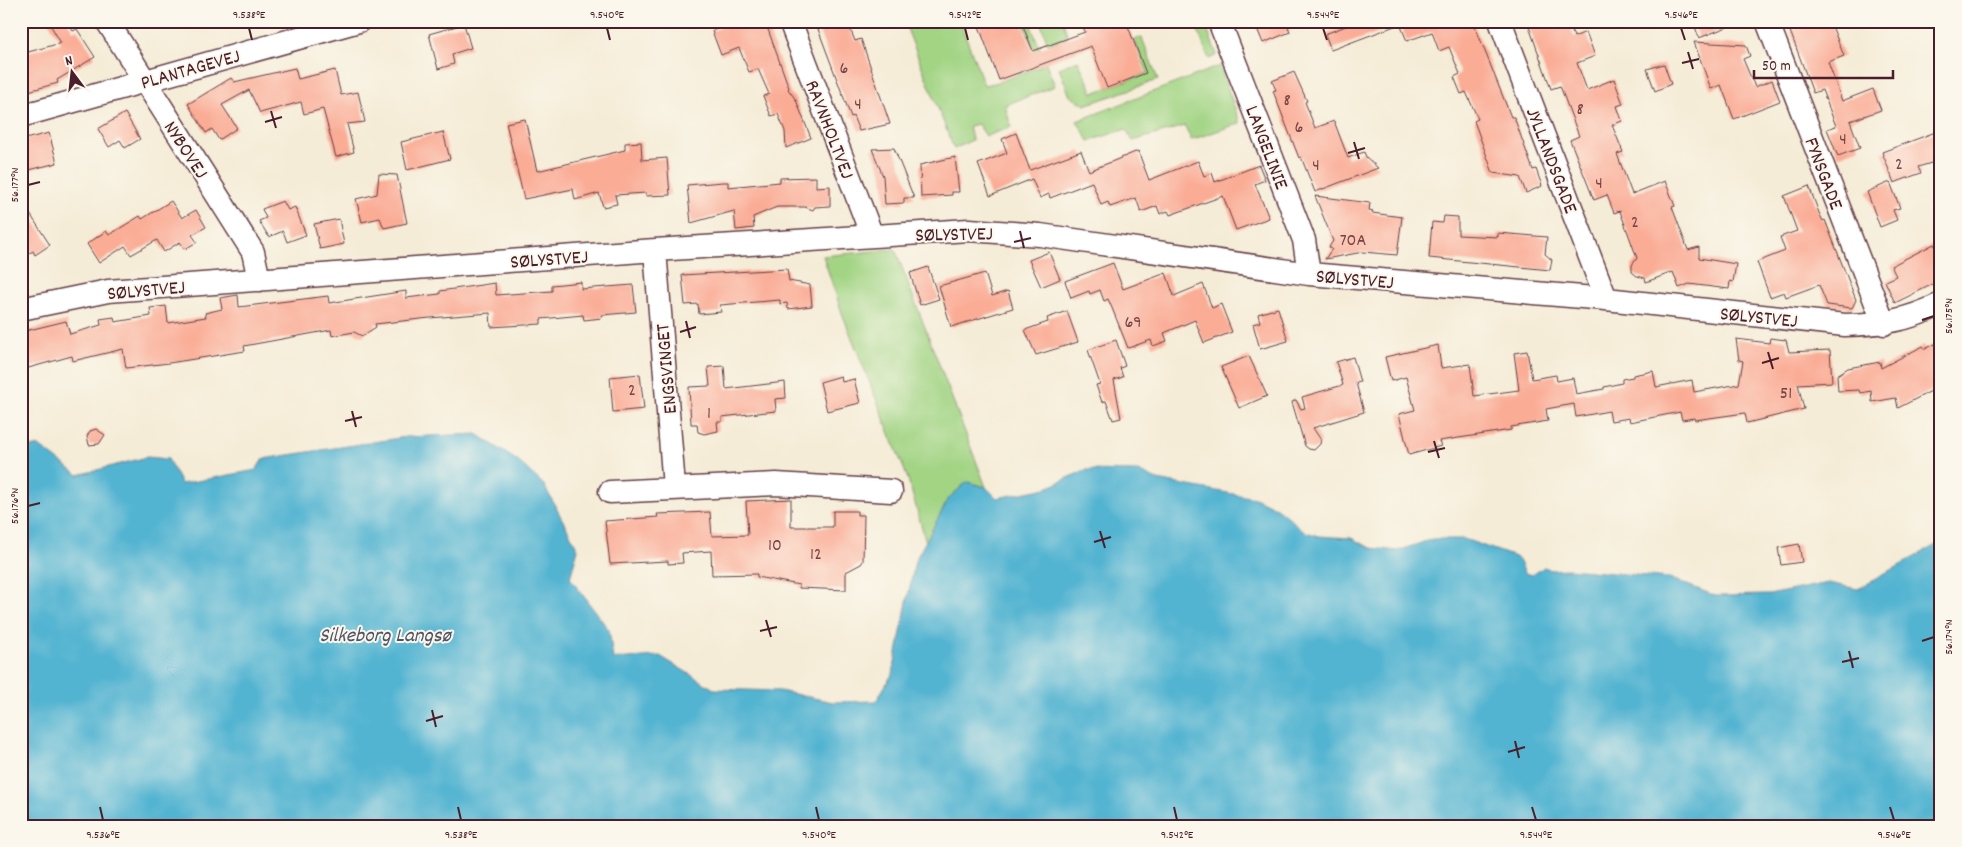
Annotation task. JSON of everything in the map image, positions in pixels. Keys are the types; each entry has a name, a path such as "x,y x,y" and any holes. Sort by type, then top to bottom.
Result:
{"street":[{"name":"NYBOVEJ","path":"107,21 254,252 259,280"},
{"name":"PLANTAGEVEJ","path":"21,116 358,21"},
{"name":"RAVNHOLTVEJ","path":"790,21 872,236"},
{"name":"LANGELINIE","path":"1219,21 1304,240 1308,274"},
{"name":"JYLLANDSGADE","path":"1500,21 1606,299"},
{"name":"FYNSGADE","path":"1766,21 1884,324"},
{"name":"SØLYSTVEJ","path":"21,310 108,291 655,250 969,230 1040,235 1308,274 1606,299 1845,325 1884,324 1941,304"},
{"name":"ENGSVINGET","path":"655,250 674,487"},
{"path":"610,492 674,487 776,484 891,491"}],"green space":[{"path":"904,21 960,21 984,85 999,82 1041,66 1023,21 1029,21 1055,86 1005,105 1011,127 986,136 978,124 969,126 972,140 954,149"},
{"path":"1040,21 1063,21 1068,37 1048,44"},
{"path":"1194,21 1204,21 1217,55 1209,59"},
{"path":"1142,38 1158,80 1085,105 1070,96 1059,68 1078,60 1093,93 1148,73 1134,39"},
{"path":"1220,66 1240,123 1191,140 1185,126 1133,141 1126,129 1089,141 1077,121"},
{"path":"895,249 986,487 967,482 949,498 926,542 908,479 842,313 823,256"}],"water":[{"name":"Silkeborg Langsø","path":"477,434 519,462 544,485 578,549 570,578 609,630 613,659 660,656 714,689 780,691 833,702 876,701 893,673 915,561 949,498 967,482 986,487 997,498 1047,488 1085,470 1138,471 1157,480 1255,498 1276,508 1290,518 1301,530 1318,536 1351,538 1371,548 1398,551 1432,539 1464,539 1518,558 1525,573 1531,575 1544,567 1551,570 1568,569 1669,578 1716,596 1769,595 1828,583 1858,589 1941,542 1941,826 21,826 21,448 39,446 78,475 147,457 168,459 181,484 256,470 263,459 406,437"}],"building":[{"path":"48,21 67,21 73,31 77,29 95,57 57,80 58,83 21,93 21,54 61,43"},
{"path":"736,21 765,21 788,89 796,100 811,138 786,148 785,131 778,114 771,116 763,96 769,94 758,69 749,72 739,48 721,55 712,31"},
{"path":"815,21 842,21 845,28 849,26 855,41 861,39 890,124 859,131 853,116 851,117"},
{"path":"977,21 1021,21 1033,51 1085,32 1081,21 1126,21 1146,73 1107,88 1091,46 999,80"},
{"path":"1254,21 1286,21 1290,32 1263,43"},
{"path":"1359,21 1473,21 1511,117 1514,117 1533,170 1536,169 1542,186 1526,193 1520,177 1493,173 1474,121 1478,119 1466,92 1461,94 1454,77 1460,74 1449,47 1439,51 1432,32 1407,41 1400,24 1331,50 1325,34"},
{"path":"1527,21 1568,21 1574,37 1586,32 1595,56 1577,63 1587,90 1614,79 1623,104 1617,106 1622,121 1612,125 1623,152 1617,154 1632,194 1665,181 1675,206 1672,207 1688,250 1699,247 1699,258 1736,264 1733,282 1730,281 1729,289 1689,284 1679,288 1673,272 1646,282 1645,278 1637,276 1632,272 1632,265 1637,258 1620,211 1614,213 1607,195 1594,200 1570,140 1579,136 1560,86 1551,89"},
{"path":"1693,21 1740,21 1740,22 1699,38"},
{"path":"1801,21 1811,21 1814,28 1830,21 1844,56 1828,62 1842,101 1873,89 1881,110 1850,121 1860,148 1838,156 1836,152 1827,129 1836,126 1822,90 1813,93 1790,31 1795,30 1793,24"},
{"path":"464,24 471,48 452,54 454,64 438,69 429,34"},
{"path":"1694,42 1746,45 1750,56 1743,59 1755,87 1772,80 1780,101 1734,119 1721,85 1711,89"},
{"path":"1664,64 1671,84 1655,91 1647,69"},
{"path":"295,68 298,79 335,70 341,95 358,92 365,122 347,124 354,152 336,157 323,109 304,114 301,102 260,113 249,90 222,105 237,128 219,140 212,129 206,133 188,104 231,78 234,82"},
{"path":"1294,72 1307,101 1305,102 1315,128 1334,121 1348,158 1364,152 1366,157 1378,168 1315,192 1301,157 1299,158 1273,91 1276,90 1272,81"},
{"path":"125,113 140,139 125,148 120,140 109,147 98,129"},
{"path":"525,119 537,171 625,150 625,143 641,142 642,160 667,158 670,195 646,196 646,193 615,195 617,204 603,207 599,193 575,200 573,189 524,199 506,123"},
{"path":"1941,130 1941,160 1918,167 1921,173 1894,183 1882,152"},
{"path":"443,132 450,159 407,170 401,142"},
{"path":"49,133 57,163 21,172 21,140"},
{"path":"1016,133 1030,170 1081,151 1089,171 1138,151 1149,180 1198,161 1204,176 1212,173 1215,182 1259,165 1265,180 1255,184 1269,218 1236,230 1223,196 1170,215 1168,211 1160,214 1157,206 1141,212 1136,198 1110,207 1108,202 1101,205 1092,182 1050,198 1049,194 1040,198 1032,179 990,196 978,164 1007,153 1002,139"},
{"path":"894,148 914,198 904,198 904,203 885,204 883,176 872,149"},
{"path":"955,157 959,192 952,192 952,195 921,197 920,165"},
{"path":"379,174 397,175 407,223 384,228 380,218 362,222 356,199 377,194"},
{"path":"816,177 816,187 830,186 830,206 815,207 813,210 805,207 777,207 753,217 754,228 736,230 734,211 691,223 687,185 728,182 728,187 780,182 780,178"},
{"path":"1890,182 1900,208 1893,210 1897,220 1880,227 1867,192"},
{"path":"1809,186 1819,213 1823,221 1825,220 1856,300 1852,308 1827,305 1819,285 1786,297 1784,292 1770,297 1757,262 1785,251 1780,237 1797,231 1784,196"},
{"path":"1315,196 1370,203 1369,210 1373,211 1372,213 1402,217 1397,255 1363,252 1325,259 1332,249 1329,247 1333,241"},
{"path":"21,200 50,245 35,255 33,251 21,258"},
{"path":"171,201 182,218 196,210 206,227 192,235 197,242 185,249 180,242 164,252 157,240 131,255 125,246 99,263 87,244 106,231 109,235 140,216 142,219"},
{"path":"283,201 288,210 295,207 306,235 287,242 283,231 269,237 259,221 266,218 262,209"},
{"path":"1444,216 1458,217 1458,235 1498,237 1498,233 1547,237 1545,254 1552,260 1550,270 1429,258 1432,222 1443,223"},
{"path":"339,219 344,244 320,249 314,224"},
{"path":"1934,244 1941,256 1941,280 1895,303 1885,281 1896,276 1891,266"},
{"path":"1049,252 1060,279 1041,287 1029,260"},
{"path":"1113,263 1123,289 1166,273 1174,296 1203,284 1212,308 1221,304 1232,332 1204,343 1195,320 1164,333 1167,341 1153,346 1151,340 1128,348 1108,299 1104,301 1100,290 1090,294 1089,291 1071,298 1065,281"},
{"path":"928,267 939,299 920,305 910,273"},
{"path":"787,269 789,281 810,285 812,306 788,309 787,303 780,304 780,300 720,305 721,312 699,314 698,304 685,305 682,275"},
{"path":"985,273 992,296 1008,291 1013,308 951,327 939,286"},
{"path":"581,282 581,289 633,285 636,312 602,315 602,318 584,320 583,315 541,319 541,324 491,327 490,313 430,318 375,324 376,327 362,336 354,332 332,336 331,330 244,346 245,351 169,363 126,368 123,349 73,361 72,356 21,370 21,332 66,321 70,334 101,325 100,319 114,317 115,322 151,316 150,308 166,306 168,323 206,317 205,313 222,309 220,298 238,295 239,307 328,296 329,303 406,291 406,298 440,294 440,291 495,283 496,295 552,291 552,285"},
{"path":"1278,308 1288,341 1260,349 1253,324 1260,322 1258,314"},
{"path":"1067,311 1078,342 1036,355 1025,330 1048,322 1047,318"},
{"path":"1770,338 1786,340 1789,352 1830,350 1832,382 1798,384 1804,409 1747,423 1745,413 1682,420 1680,412 1630,422 1629,418 1611,421 1609,411 1576,417 1574,404 1546,409 1548,421 1511,427 1511,430 1439,441 1441,446 1409,455 1399,414 1415,410 1406,377 1391,381 1385,357 1438,345 1441,368 1470,364 1474,396 1519,390 1514,353 1527,351 1532,379 1556,375 1557,381 1573,378 1576,394 1604,389 1604,387 1622,383 1622,379 1653,371 1656,387 1692,380 1694,392 1739,384 1743,361 1739,360 1736,339 1769,343"},
{"path":"1116,340 1125,366 1120,368 1123,377 1114,380 1121,418 1113,420 1106,401 1102,402 1096,385 1100,384 1088,350"},
{"path":"1941,341 1941,386 1898,408 1896,398 1872,402 1871,391 1860,393 1859,390 1838,391 1837,375 1848,368 1880,362 1881,368 1923,346 1925,349"},
{"path":"1249,356 1267,396 1239,408 1221,367"},
{"path":"1353,357 1360,382 1356,383 1364,412 1313,428 1321,440 1314,450 1309,449 1305,446 1292,402 1296,400 1301,409 1305,408 1302,397 1343,385 1336,362"},
{"path":"724,366 726,389 785,382 786,398 775,399 776,411 722,417 722,422 717,422 718,431 704,434 698,432 697,424 691,424 689,387 710,386 708,367"},
{"path":"640,374 644,409 613,412 610,377"},
{"path":"841,376 842,382 854,379 860,403 827,411 820,382"},
{"path":"96,429 105,435 99,444 89,445 87,436 90,431"},
{"path":"791,499 791,527 833,527 833,511 857,511 857,515 864,515 863,561 846,572 846,590 799,588 799,585 757,577 757,574 712,575 711,551 682,553 683,563 668,564 668,561 610,564 605,521 658,517 657,514 710,512 712,536 748,535 746,501"},
{"path":"1799,544 1802,562 1781,565 1778,548"}]}
